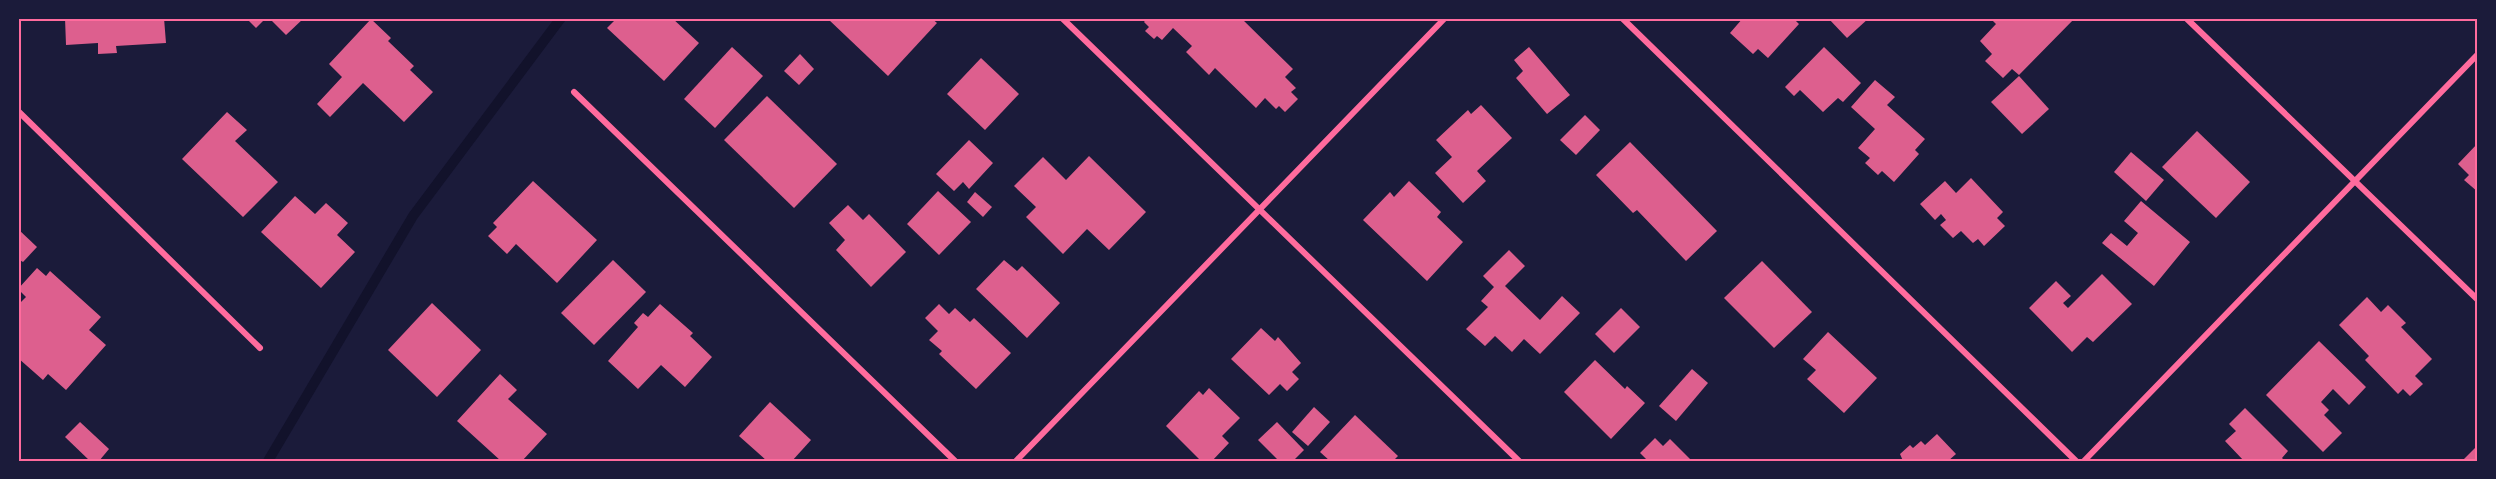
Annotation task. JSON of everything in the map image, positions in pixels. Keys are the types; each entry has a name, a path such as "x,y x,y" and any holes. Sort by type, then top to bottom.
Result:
{"street":[{"path":"1062,18 1519,461"},
{"path":"1016,461 1445,18"},
{"path":"1622,18 2076,461"},
{"path":"2186,18 2478,300"},
{"path":"2084,461 2478,54"},
{"path":"574,92 955,461"},
{"path":"18,111 260,348"}],"building":[{"path":"65,18 164,18 166,43 116,46 117,53 98,54 98,43 66,45"},
{"path":"246,18 266,18 256,28"},
{"path":"269,18 304,18 286,35"},
{"path":"617,18 672,18 699,43 664,81 607,28"},
{"path":"827,18 931,18 937,23 888,76"},
{"path":"1147,18 1241,18 1293,69 1285,77 1296,88 1291,92 1298,99 1285,112 1279,106 1276,109 1265,98 1256,108 1215,68 1209,75 1186,52 1192,46 1173,28 1162,40 1157,36 1154,39 1145,31 1149,27 1144,22"},
{"path":"1743,18 1793,18 1799,24 1768,58 1758,49 1753,54 1730,33"},
{"path":"1828,18 1869,18 1847,38"},
{"path":"1990,18 2075,18 2019,75 2012,69 2003,78 1985,61 1992,54 1980,41 1996,24"},
{"path":"371,19 391,38 388,41 414,66 410,70 433,92 404,122 363,83 330,117 317,104 342,77 329,64"},
{"path":"732,47 763,76 715,128 684,99"},
{"path":"1529,47 1570,95 1547,114 1516,78 1523,71 1514,60"},
{"path":"1824,47 1861,83 1843,102 1838,98 1823,112 1800,90 1794,96 1785,87"},
{"path":"800,54 814,69 799,85 784,71"},
{"path":"981,58 1019,94 985,130 947,94"},
{"path":"2019,76 2049,109 2022,134 1991,102"},
{"path":"1875,80 1895,97 1887,105 1925,139 1915,150 1919,154 1894,182 1882,171 1878,175 1865,163 1870,158 1858,148 1875,129 1851,107"},
{"path":"767,96 837,164 794,208 724,140"},
{"path":"1481,105 1512,138 1477,171 1486,181 1463,203 1435,173 1452,157 1436,140 1468,110 1471,114"},
{"path":"227,112 247,130 235,141 278,182 243,217 182,159"},
{"path":"1585,115 1600,130 1576,155 1560,140"},
{"path":"2197,131 2250,182 2216,218 2162,167"},
{"path":"969,140 993,163 969,189 963,182 954,191 936,174"},
{"path":"1630,142 1717,231 1686,261 1637,210 1633,213 1596,175"},
{"path":"2478,143 2478,192 2464,180 2469,175 2458,164"},
{"path":"2131,152 2164,180 2146,201 2114,172"},
{"path":"1089,156 1146,212 1109,250 1087,229 1063,254 1026,217 1036,207 1014,186 1043,157 1066,180"},
{"path":"1971,178 2003,212 1997,218 2005,226 1984,246 1978,239 1973,243 1961,231 1953,238 1940,225 1946,220 1941,214 1935,220 1920,204 1945,181 1956,193"},
{"path":"533,181 597,240 557,283 516,244 507,254 488,236 497,227 493,223"},
{"path":"1409,181 1441,212 1437,217 1463,242 1427,281 1363,220 1390,192 1394,197"},
{"path":"938,191 971,222 939,255 907,224"},
{"path":"975,192 992,207 983,217 967,202"},
{"path":"295,196 315,214 326,203 348,223 337,235 355,252 321,288 261,232"},
{"path":"2141,201 2190,242 2154,286 2102,243 2111,233 2127,246 2138,233 2124,221"},
{"path":"848,205 863,220 869,214 906,252 871,287 836,250 845,240 829,223"},
{"path":"18,229 37,247 23,262 18,259"},
{"path":"1509,250 1525,266 1505,286 1540,320 1562,296 1580,313 1540,354 1524,339 1512,352 1495,336 1485,346 1466,329 1488,307 1481,301 1494,287 1483,276"},
{"path":"613,260 646,292 594,345 561,313"},
{"path":"1004,260 1017,271 1022,266 1060,303 1027,338 976,289"},
{"path":"1762,261 1812,312 1774,348 1724,298"},
{"path":"37,268 46,276 50,271 101,317 89,330 106,345 66,390 48,374 43,380 18,358 18,305 26,297 18,289"},
{"path":"2102,274 2132,304 2093,342 2087,337 2072,352 2029,308 2056,281 2071,296 2063,303 2068,308"},
{"path":"2367,297 2381,312 2388,305 2406,323 2401,327 2432,359 2415,376 2423,384 2410,396 2403,389 2398,394 2365,360 2369,356 2339,325"},
{"path":"432,303 481,350 437,397 388,350"},
{"path":"660,304 693,333 690,336 712,357 685,387 661,365 638,389 608,361 638,327 634,323 643,313 648,317"},
{"path":"939,304 949,314 955,308 970,322 974,318 1011,353 976,389 939,354 942,351 929,340 938,331 925,318"},
{"path":"1621,308 1640,327 1614,353 1595,334"},
{"path":"1261,328 1275,341 1278,337 1301,363 1292,372 1299,379 1287,391 1280,384 1269,395 1231,359"},
{"path":"1828,332 1877,378 1844,413 1807,379 1816,370 1803,359"},
{"path":"2319,341 2366,387 2349,405 2333,389 2321,402 2329,410 2324,415 2342,433 2323,452 2266,395"},
{"path":"1595,360 1625,389 1627,386 1645,403 1611,439 1564,392"},
{"path":"1692,369 1708,383 1676,421 1659,406"},
{"path":"500,374 517,390 508,399 547,434 522,461 501,461 457,421"},
{"path":"1209,388 1240,418 1222,436 1229,443 1212,461 1201,461 1166,426 1199,391 1203,395"},
{"path":"770,402 811,440 792,461 767,461 739,436"},
{"path":"1314,407 1330,422 1308,446 1292,432"},
{"path":"2245,408 2288,451 2282,458 2285,461 2244,461 2225,441 2236,431 2229,424"},
{"path":"1355,415 1398,456 1393,461 1330,461 1320,452"},
{"path":"80,422 109,449 99,461 90,461 65,437"},
{"path":"1277,422 1304,450 1293,461 1279,461 1258,440"},
{"path":"1937,434 1956,454 1948,461 1903,461 1900,454 1910,445 1913,448 1921,441 1925,445"},
{"path":"1655,438 1663,446 1670,439 1692,461 1648,461 1640,453"},
{"path":"2478,445 2478,461 2462,461"}],"waterway":[{"path":"268,461 413,216 561,18"}]}
